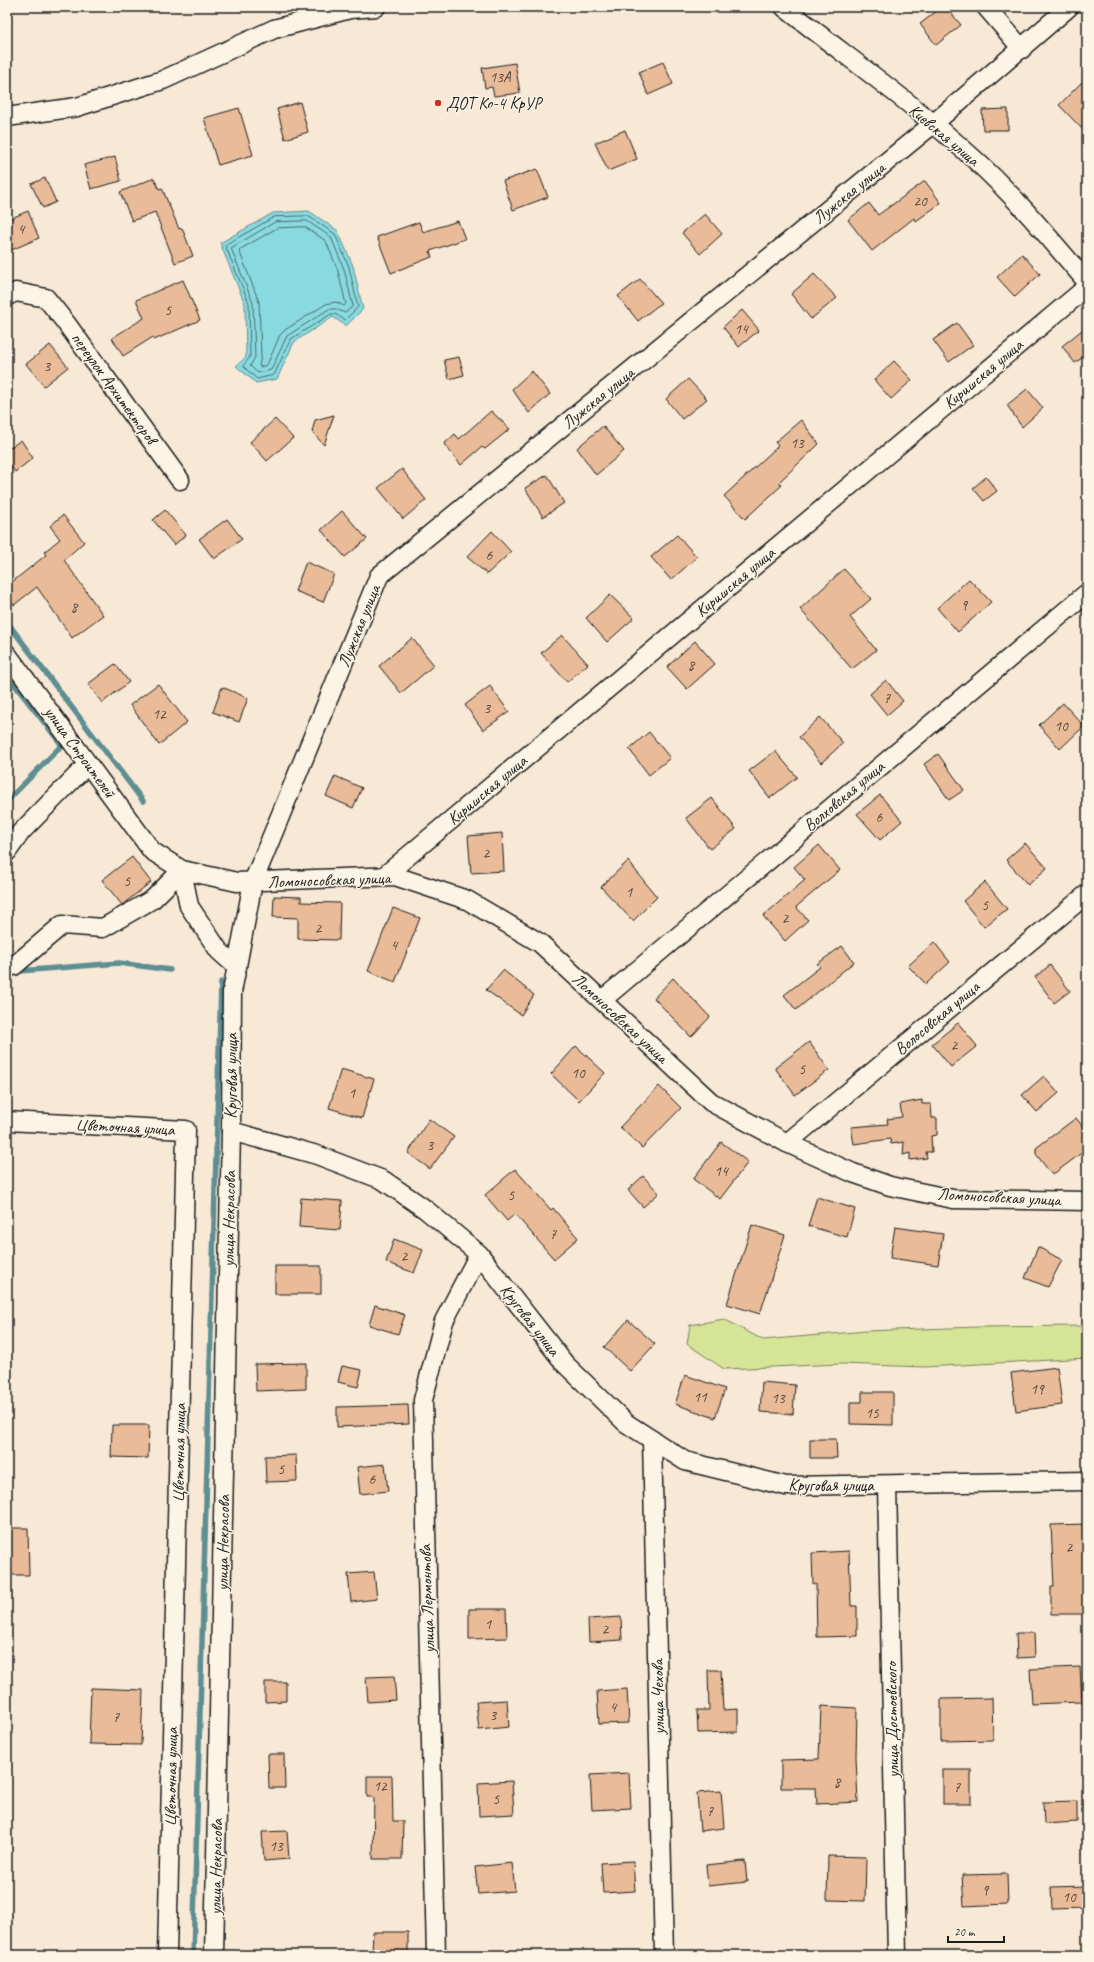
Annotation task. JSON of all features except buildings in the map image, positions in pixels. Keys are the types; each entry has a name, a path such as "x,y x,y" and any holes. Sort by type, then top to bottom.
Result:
{"street":[{"path":"7,117 77,107 163,80 274,29 350,9 376,7"},
{"name":"Киевская улица","path":"784,7 933,124 974,159 1011,196 1087,282"},
{"path":"986,7 1022,49"},
{"name":"Лужская улица","path":"253,882 379,576 933,124 1070,7"},
{"name":"Киришская улица","path":"383,877 1087,287"},
{"name":"переулок Архитекторов","path":"7,296 16,292 46,298 66,323 180,480"},
{"name":"Волховская улица","path":"602,1000 1087,593"},
{"name":"улица Строителей","path":"7,654 152,851"},
{"path":"7,852 21,832 88,764"},
{"name":"Ломоносовская улица","path":"152,851 182,870 237,882 395,876 466,900 540,943 711,1102 787,1143 853,1173 890,1186 953,1199 1087,1201"},
{"path":"14,966 62,925 103,928 153,899 182,870"},
{"path":"182,870 189,906 219,951 237,967"},
{"name":"Круговая улица","path":"253,882 232,992 231,1131 317,1155 383,1180 425,1209 479,1254 565,1364 626,1423 685,1461 786,1486 1087,1482"},
{"name":"Волосовская улица","path":"787,1143 1087,894"},
{"name":"Цветочная улица","path":"7,1121 186,1130 167,1955"},
{"name":"улица Некрасова","path":"214,1955 231,1131"},
{"name":"улица Лермонтова","path":"436,1955 422,1400 444,1321 479,1254"},
{"name":"улица Чехова","path":"652,1440 664,1955"},
{"name":"улица Достоевского","path":"887,1485 897,1955"}],"green space":[{"path":"724,1319 763,1340 866,1331 978,1327 1087,1326 1087,1358 925,1367 841,1364 724,1369 687,1344 690,1325"}],"water":[{"path":"309,211 338,231 353,266 363,309 346,326 333,317 294,342 277,379 256,383 236,366 246,357 245,304 220,243 273,213"}],"waterway":[{"path":"7,622 143,801"},
{"path":"7,675 62,745 7,801"},
{"path":"7,972 119,963 170,970"},
{"path":"193,1955 221,982"}],"place":[{"name":"ДОТ Ко-4 КрУР","path":"438,103"}]}
